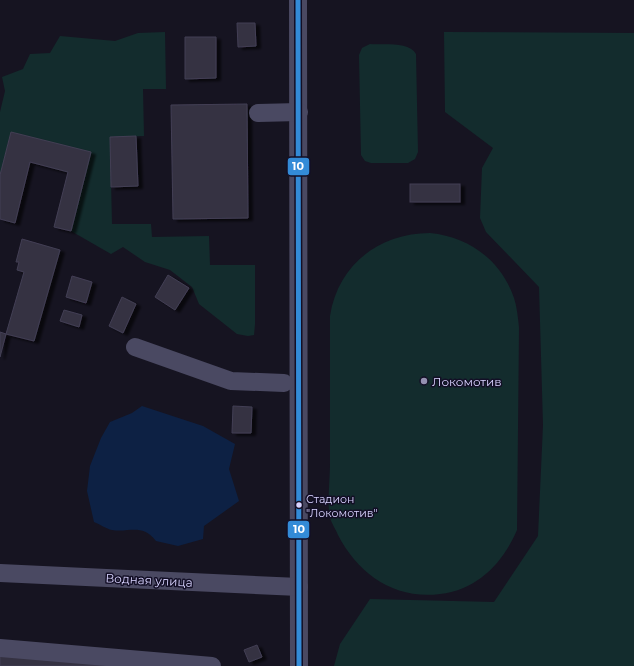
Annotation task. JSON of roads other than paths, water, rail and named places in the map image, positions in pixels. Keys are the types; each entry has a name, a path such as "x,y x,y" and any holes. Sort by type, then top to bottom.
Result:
{"street":[{"path":"298,0 299,666"},
{"path":"258,113 299,112"},
{"path":"135,347 231,381 284,383"},
{"name":"Водная улица","path":"0,573 299,588"},
{"path":"0,648 212,666"}],"water":[{"path":"142,406 203,426 235,444 229,469 239,501 204,526 203,539 178,546 156,541 151,535 140,530 112,530 94,522 87,491 90,466 101,438 110,422 132,413"}],"place":[{"name":"Локомотив","path":"424,381"},
{"name":"Стадион \"Локомотив\"","path":"299,505"}]}
